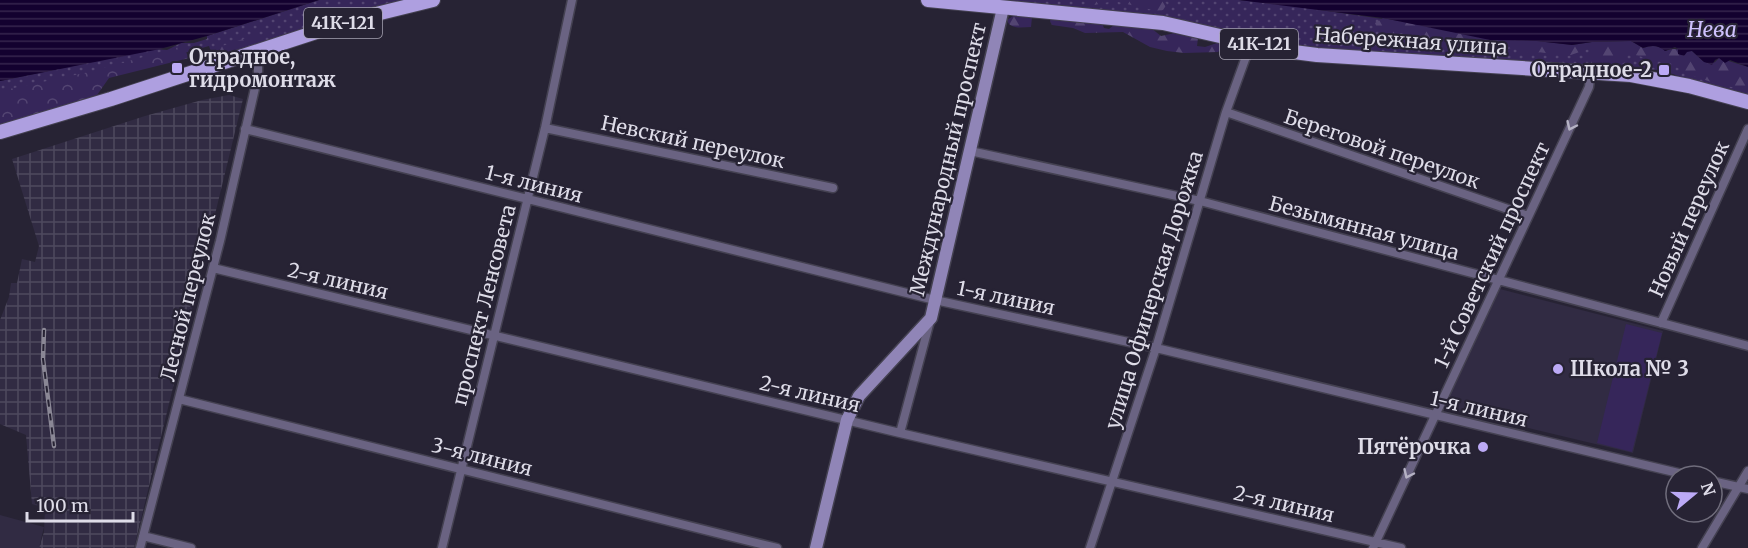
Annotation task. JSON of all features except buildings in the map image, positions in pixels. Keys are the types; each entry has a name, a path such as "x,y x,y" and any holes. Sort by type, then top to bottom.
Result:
{"main road":[{"name":"41К-121","path":"0,132 383,11 433,0"},
{"name":"Набережная улица","path":"928,0 1163,23 1296,52 1347,58 1591,72 1660,79 1748,102"}],"street":[{"name":"проспект Ленсовета","path":"442,548 545,128 572,0"},
{"name":"Международный проспект","path":"900,433 931,318 1004,8"},
{"name":"улица Офицерская Дорожка","path":"1090,548 1156,348 1226,112 1251,43"},
{"name":"Лесной переулок","path":"140,548 213,268 258,75 255,52"},
{"name":"1-й Советский проспект","path":"1374,545 1589,87 1591,72"},
{"name":"Береговой переулок","path":"1226,112 1528,216"},
{"name":"Невский переулок","path":"545,128 833,188"},
{"name":"1-я линия","path":"245,129 935,300 1156,348 1664,470"},
{"name":"Новый переулок","path":"1661,323 1748,129"},
{"name":"Безымянная улица","path":"970,151 1200,201 1748,346"},
{"name":"2-я линия","path":"213,268 1374,545 1401,548"},
{"name":"Международный проспект","path":"816,548 847,420 859,396 931,318"},
{"name":"3-я линия","path":"179,399 777,548"},
{"path":"1702,548 1748,471"},
{"path":"1724,484 1748,489"},
{"path":"143,536 190,548"}],"shaded area":[{"path":"229,95 243,99 134,548 39,548 44,532 45,508 32,504 26,435 0,424 0,320 9,297 11,283 17,283 22,259 35,262 39,246 12,159 145,116"},
{"name":"Школа № 3","path":"1500,289 1663,331 1633,453 1444,408"},
{"path":"0,515 44,527 39,548 0,548"}],"green space":[{"path":"319,0 404,0 214,60 209,46 0,95 0,81 155,49 167,50 181,43 194,43 207,39 207,36"},
{"path":"1000,0 1239,0 1278,4 1536,41 1743,66 1748,67 1748,96 1692,81 1670,73 1670,68 1660,65 1658,70 1314,49 1163,16"},
{"path":"1080,0 1161,0 1167,4 1163,10 1157,11 1114,1 1094,5"},
{"path":"1018,13 1032,17 1031,27 1017,27 1009,23 1007,20"},
{"path":"1051,18 1087,21 1093,24 1102,23 1104,28 1109,29 1114,25 1151,28 1161,36 1175,33 1198,38 1197,46 1205,47 1220,42 1223,47 1218,52 1167,51 1150,47 1123,32 1085,33 1073,28 1052,25"},
{"path":"1383,18 1490,40 1536,41 1572,45 1631,41 1643,48 1655,46 1666,51 1673,49 1692,51 1704,62 1712,65 1719,58 1748,67 1748,91 1690,75 1663,61 1649,61 1627,53 1624,63 1619,65 1593,65 1588,61 1593,51 1588,49 1568,56 1538,52 1526,53 1513,48 1500,50 1470,46 1462,48 1446,42 1420,41 1411,34 1385,34 1378,30 1375,23"},
{"path":"262,35 263,40 245,47 224,52 213,51 213,49 249,37"},
{"path":"183,46 189,58 109,78 97,95 0,125 0,91 89,72"},
{"path":"1626,324 1662,333 1632,452 1597,443"}],"water":[{"path":"0,0 319,0 160,49 0,81"},
{"name":"Нева","path":"1239,0 1748,0 1748,67 1730,60 1725,63 1719,58 1712,65 1704,62 1692,51 1687,52 1684,56 1678,54 1678,49 1675,47 1665,51 1655,46 1643,48 1631,41 1572,45 1536,41 1490,40 1383,18"}],"railway":[{"path":"44,330 43,359 54,446"}],"place":[{"name":"Отрадное, гидромонтаж","path":"177,68"},
{"name":"Отрадное-2","path":"1664,70"},
{"name":"Школа № 3","path":"1558,369"},
{"name":"Пятёрочка","path":"1483,447"}]}
